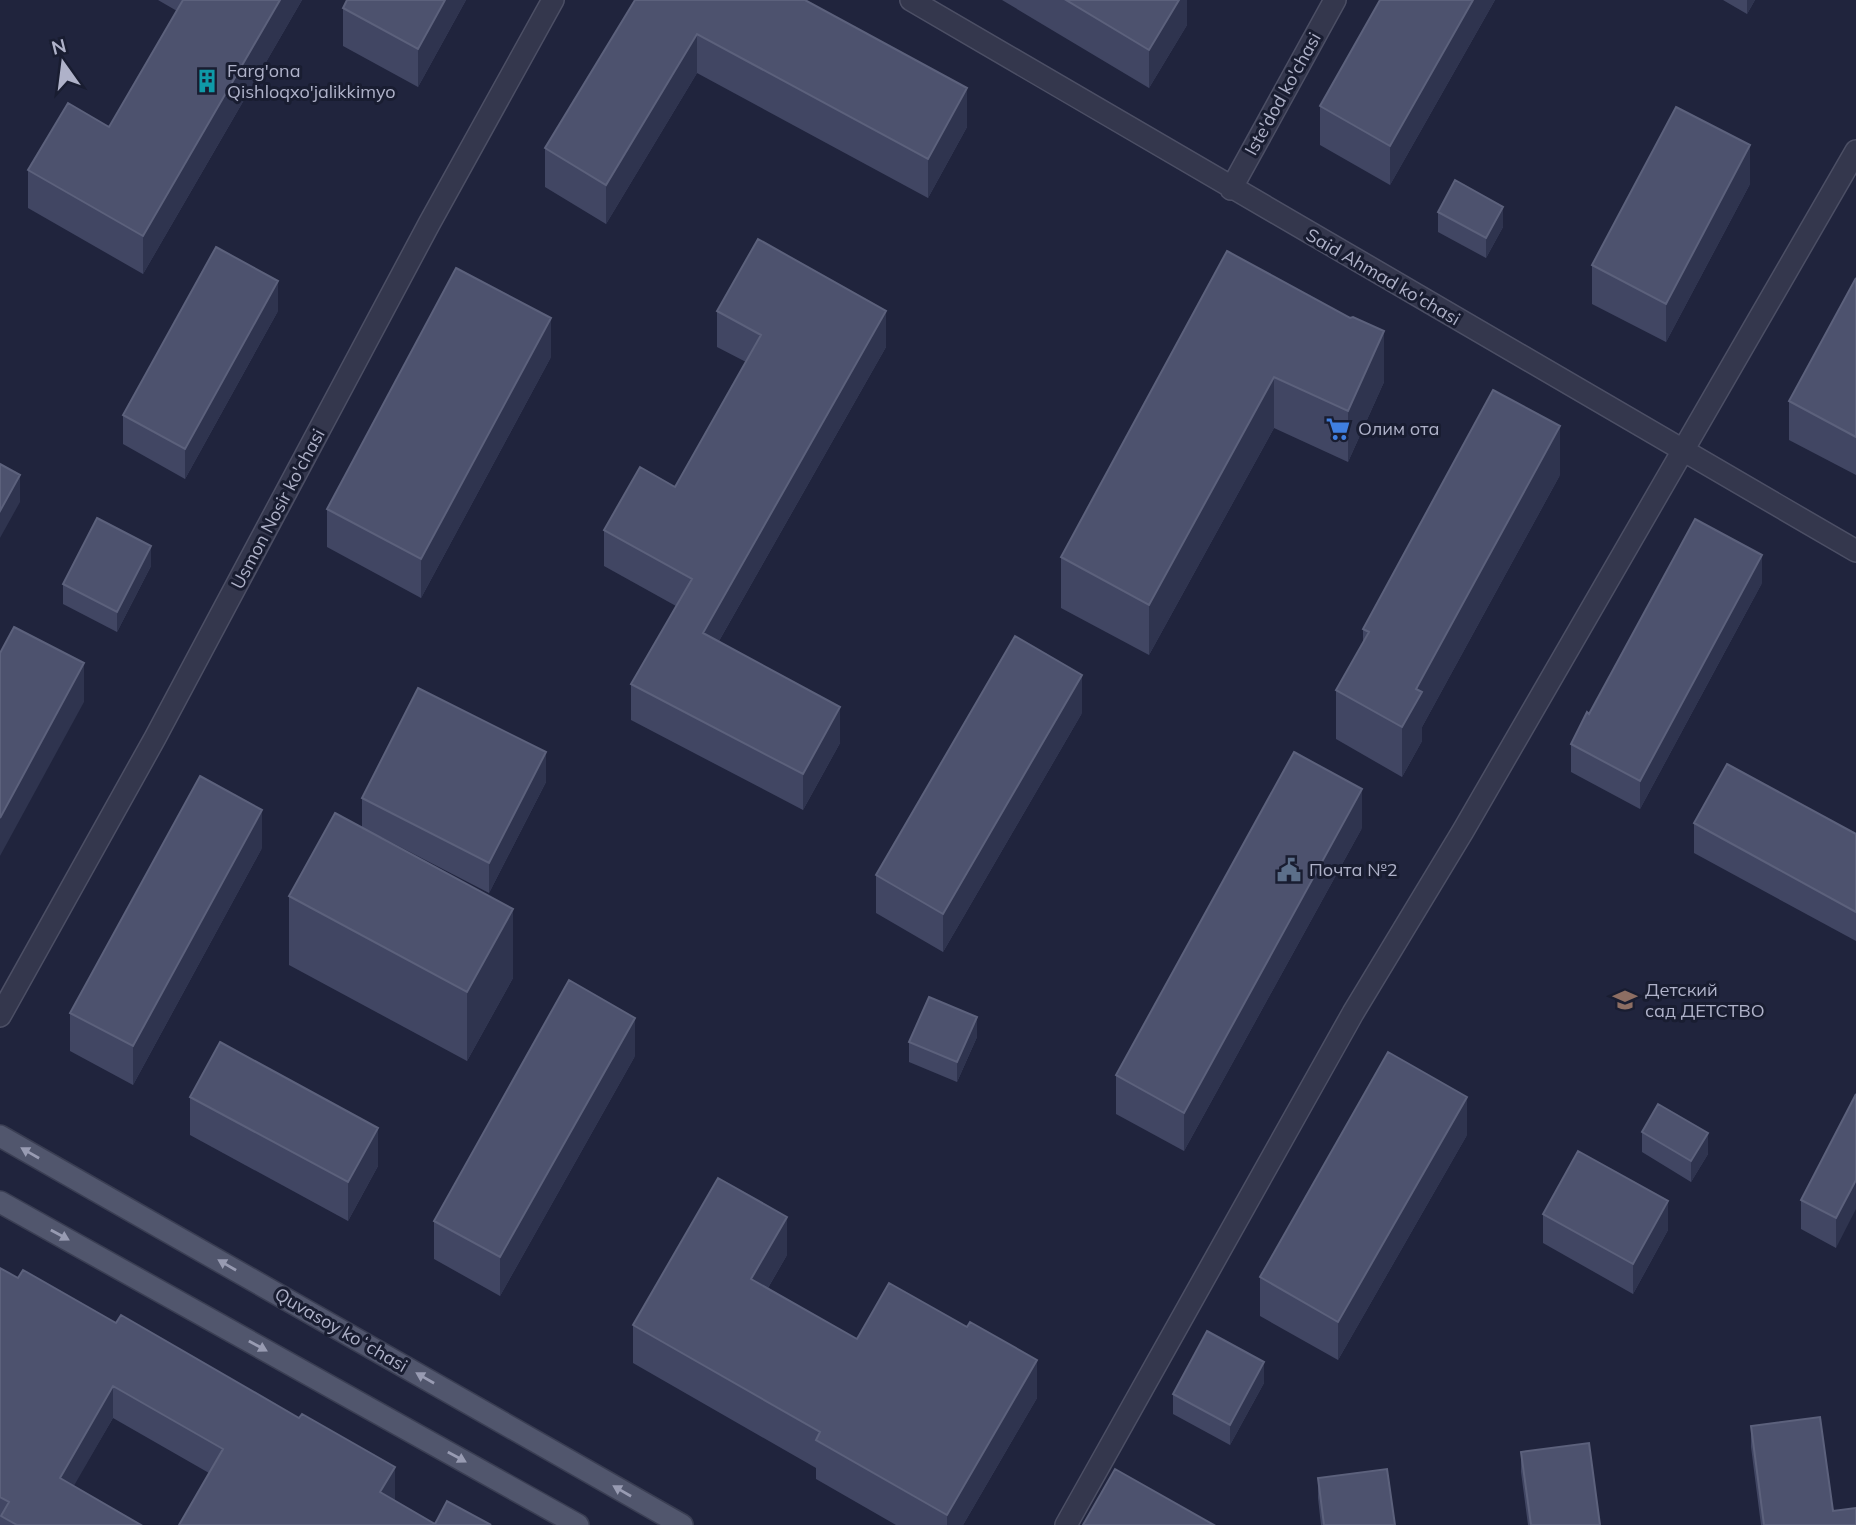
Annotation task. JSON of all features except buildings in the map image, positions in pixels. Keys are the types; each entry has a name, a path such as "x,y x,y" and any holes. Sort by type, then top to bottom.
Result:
{"main road":[{"name":"Quvasoy koʻchasi","path":"0,1136 682,1525"},
{"path":"0,1202 578,1525"}],"street":[{"name":"Usmon Nosir ko'chasi","path":"0,1016 155,738 429,224 553,0"},
{"name":"Said Ahmad ko'chasi","path":"911,0 1856,551"},
{"name":"Iste'dod ko'chasi","path":"1231,189 1335,0"},
{"path":"1066,1525 1353,1013 1463,831 1856,151"}],"place":[{"name":"Farg'ona Qishloqxo'jalikkimyo","path":"207,81"},
{"name":"Олим ота","path":"1338,429"},
{"name":"Почта №2","path":"1289,870"},
{"name":"Детский сад ДЕТСТВО","path":"1625,1000"}]}
